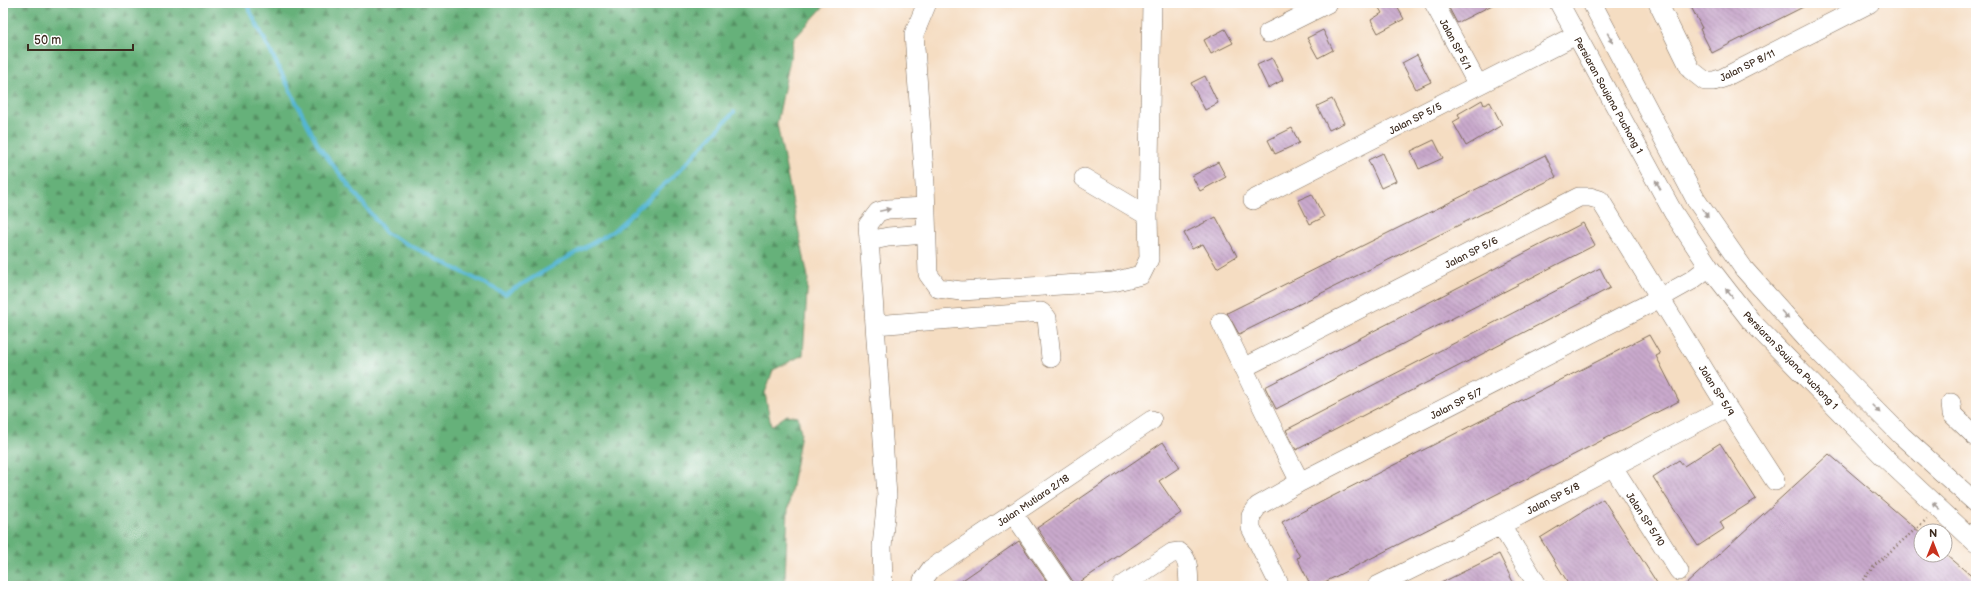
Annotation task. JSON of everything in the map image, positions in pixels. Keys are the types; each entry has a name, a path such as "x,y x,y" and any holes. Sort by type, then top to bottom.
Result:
{"street":[{"path":"927,3 914,34 928,274 938,288 961,291 1113,282 1141,275 1149,259 1148,216 1152,3"},
{"path":"1268,33 1328,3"},
{"name":"Jalan SP 5/1","path":"1434,3 1478,85"},
{"name":"Persiaran Saujana Puchong 1","path":"1559,3 1673,212 1709,267 1751,320 1884,457 1976,543"},
{"path":"1592,3 1696,200 1744,269 1832,365 1902,436 1976,503"},
{"name":"Jalan SP 8/11","path":"1658,3 1691,70 1704,81 1714,81 1723,78 1861,5"},
{"name":"Jalan SP 5/5","path":"1253,200 1576,35"},
{"path":"1084,178 1148,216"},
{"name":"Jalan SP 5/6","path":"1243,368 1579,197 1590,197 1600,200 1660,298"},
{"path":"883,586 882,546 887,496 868,225 878,212 925,207"},
{"path":"869,241 888,237 926,234"},
{"name":"Jalan SP 5/7","path":"1280,586 1251,528 1251,516 1258,506 1300,482 1660,298 1692,280 1709,267"},
{"name":"Jalan SP 5/9","path":"1660,298 1775,481"},
{"path":"875,325 1041,312 1047,318 1051,358"},
{"path":"1221,322 1300,482"},
{"path":"1951,402 1952,414 1976,437"},
{"name":"Jalan SP 5/8","path":"1377,586 1501,525 1728,407"},
{"name":"Jalan Mutiara 2/18","path":"922,586 923,580 931,569 1152,420"},
{"name":"Jalan SP 5/10","path":"1613,467 1679,571"},
{"path":"1013,513 1063,586"},
{"path":"1501,525 1538,586"},
{"path":"1122,586 1172,553 1179,552 1184,556 1189,586"}],"path":[{"path":"1858,586 1876,565 1940,509"}],"green space":[{"path":"3,3 825,3 825,5 794,39 777,124 808,277 803,355 773,370 765,393 771,426 787,415 798,417 801,433 788,510 785,577 787,586 3,586"}],"building":[{"path":"1376,3 1395,3 1404,19 1378,33 1371,20 1382,13"},
{"path":"1459,3 1496,3 1457,23 1449,8"},
{"path":"1689,3 1811,3 1712,53 1700,29 1702,28"},
{"path":"1225,29 1233,43 1211,54 1204,40"},
{"path":"1323,30 1333,50 1318,58 1307,38"},
{"path":"1417,55 1431,82 1416,89 1402,63"},
{"path":"1272,58 1283,80 1268,88 1257,65"},
{"path":"1205,76 1218,103 1205,110 1191,83"},
{"path":"1332,99 1344,123 1329,130 1317,106"},
{"path":"1482,100 1484,105 1490,102 1502,125 1466,146 1453,122 1460,118 1458,114"},
{"path":"1292,128 1299,143 1275,154 1268,140"},
{"path":"1434,140 1443,158 1419,169 1411,151"},
{"path":"1383,153 1396,181 1381,188 1368,160"},
{"path":"1545,155 1556,177 1239,334 1227,313"},
{"path":"1218,162 1226,177 1200,191 1192,176"},
{"path":"1312,194 1324,217 1310,224 1298,200"},
{"path":"1216,217 1237,256 1217,268 1203,244 1192,249 1184,233"},
{"path":"1583,223 1595,245 1276,409 1265,387"},
{"path":"1600,268 1610,288 1296,450 1286,430"},
{"path":"1649,335 1660,354 1656,356 1679,401 1317,586 1311,586 1297,558 1300,557 1282,522"},
{"path":"1163,442 1180,467 1159,481 1181,513 1074,586 1072,580 1037,528"},
{"path":"1720,443 1756,499 1720,522 1724,529 1698,546 1653,477 1679,460 1684,466"},
{"path":"1829,454 1913,526 1913,563 1953,563 1953,560 1976,580 1976,586 1684,586"},
{"path":"1603,499 1659,586 1570,586 1540,538"},
{"path":"1019,541 1050,586 954,586"},
{"path":"1499,554 1513,582 1505,586 1435,586"}],"waterway":[{"path":"246,3 319,147 386,233 505,294 613,231 679,171 734,112"}]}
